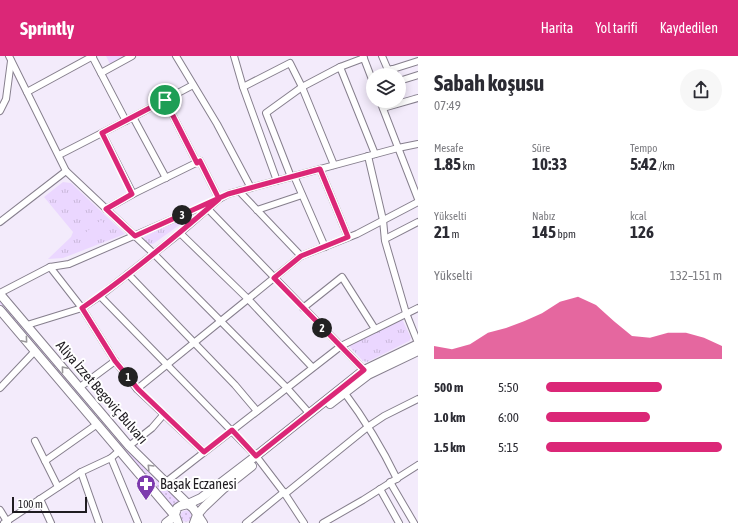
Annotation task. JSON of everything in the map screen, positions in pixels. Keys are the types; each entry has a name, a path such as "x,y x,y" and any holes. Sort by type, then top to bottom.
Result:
{"main road":[{"name":"Aliya İzzet Begoviç Bulvarı","path":"0,293 129,446 193,508 197,514"},
{"name":"Aliya İzzet Begoviç Bulvarı","path":"1,314 35,351 176,520"},
{"path":"194,523 197,514 223,489 310,413 364,370 417,350"},
{"path":"166,523 176,520 177,508 200,499 258,458 368,375 417,350"},
{"path":"197,514 203,523"}],"street":[{"path":"27,92 92,56 126,121"},
{"path":"101,73 132,56"},
{"path":"176,56 217,124 251,188"},
{"path":"234,56 243,87 277,181"},
{"path":"382,56 387,68"},
{"path":"325,247 266,113 302,87 340,67 364,57 368,68"},
{"path":"10,58 66,170 154,254 310,413"},
{"path":"0,111 6,99 10,58"},
{"path":"403,68 418,61"},
{"path":"243,87 290,63 302,87 334,165"},
{"path":"340,67 375,154"},
{"path":"406,78 418,75"},
{"path":"59,155 126,121 193,84"},
{"path":"406,101 418,98"},
{"path":"165,100 197,163"},
{"path":"138,389 301,256 348,237 418,201 383,108"},
{"path":"133,117 166,178"},
{"path":"102,133 132,194"},
{"path":"0,293 50,267 69,264 228,194 375,154 418,144"},
{"path":"368,156 383,220 385,239 417,350"},
{"path":"106,209 132,194 200,161 219,199"},
{"path":"320,169 348,237"},
{"path":"0,222 66,170"},
{"path":"239,191 301,256"},
{"path":"257,210 302,195"},
{"path":"27,325 82,308 100,296 154,254 219,199"},
{"path":"208,209 364,370"},
{"path":"385,239 418,222"},
{"path":"180,233 248,299 312,367"},
{"path":"50,267 82,308 115,361 138,389 204,452"},
{"path":"128,274 235,385 257,411"},
{"path":"303,308 342,278 375,329"},
{"path":"100,296 166,366 232,430 258,458 285,493 304,523"},
{"path":"166,482 312,367 341,346 418,308"},
{"path":"0,388 35,351"},
{"path":"80,388 115,361"},
{"path":"344,392 369,426 385,453 397,479"},
{"path":"246,523 369,426 384,416 418,399"},
{"path":"129,446 152,428 164,414"},
{"path":"45,462 96,425"},
{"path":"35,441 58,487"},
{"path":"0,510 6,522 80,472 111,458 119,450"},
{"path":"111,458 138,523"},
{"path":"323,523 418,465"},
{"path":"80,472 98,522 91,523"},
{"path":"390,482 414,523"},
{"path":"380,489 399,523"},
{"path":"40,499 51,523"}],"green space":[{"path":"106,56 126,56 110,64"},
{"path":"63,182 71,183 125,234 63,258 48,259 71,237 73,232 44,197"},
{"path":"192,213 189,218 153,244 149,244 144,239 143,234"},
{"path":"101,220 109,229 92,242 85,233"},
{"path":"0,301 130,452 180,503 173,509 0,304"},
{"path":"401,317 411,338 409,341 367,362 363,361 349,346 351,343"},
{"path":"186,510 190,512 192,516 190,520 186,522 182,520 180,516 182,512"}],"place":[{"name":"Başak Eczanesi","path":"146,501"}],"route":[{"path":"165,100 102,133 132,194 106,209 135,236 219,199 228,194 320,169 348,237 301,256 274,278 364,370 256,456 232,430 204,452 138,389 115,361 82,308 100,296 180,233 219,199 200,161 197,163 165,100"}]}
